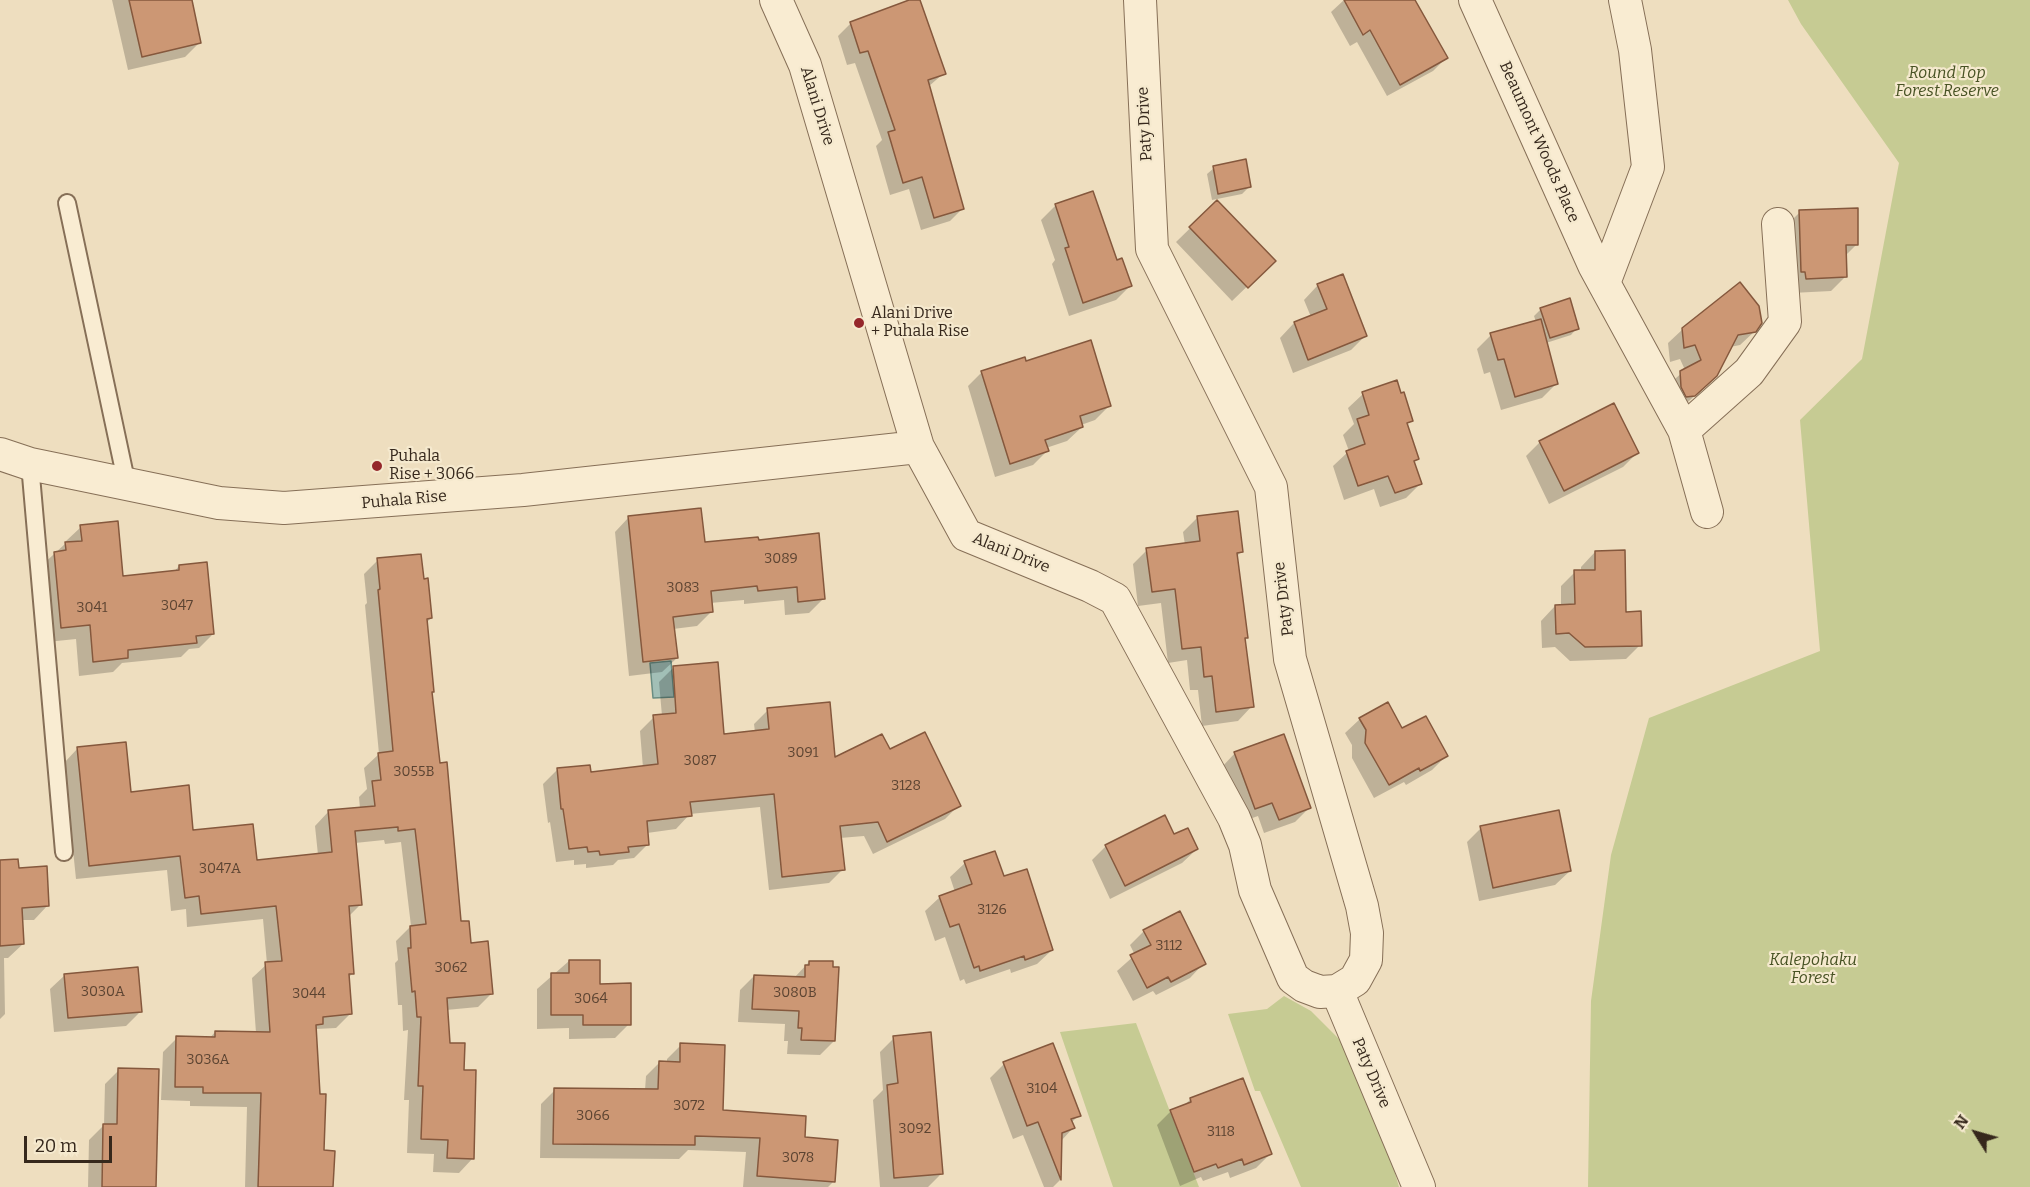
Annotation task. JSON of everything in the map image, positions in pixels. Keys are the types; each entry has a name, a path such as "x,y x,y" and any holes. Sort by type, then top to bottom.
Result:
{"street":[{"name":"Alani Drive","path":"776,0 805,65 918,447 966,536 1090,586 1115,599 1234,818 1245,845 1255,890 1293,978 1304,986 1320,992 1337,991"},
{"name":"Paty Drive","path":"1140,0 1152,249 1271,487 1290,659 1362,906 1367,933 1366,960 1355,980 1337,991 1419,1187"},
{"name":"Beaumont Woods Place","path":"1475,0 1604,283 1684,430 1707,512"},
{"path":"1604,283 1648,166 1635,50 1625,0"},
{"path":"1684,430 1749,372 1785,322 1778,224"},
{"name":"Puhala Rise","path":"0,454 30,464 219,503 284,508 523,490 918,447"}],"lane":[{"path":"67,202 127,485"},
{"path":"30,464 64,852"}],"green space":[{"name":"Kalepohaku Forest","path":"1788,0 2030,0 2030,1187 1588,1187 1591,1001 1611,855 1649,718 1820,651 1800,420 1862,359 1899,163 1801,24"},
{"path":"1284,996 1311,1011 1340,1040 1366,1085 1399,1187 1301,1187 1260,1091 1255,1091 1228,1014 1267,1009"},
{"path":"1136,1023 1199,1187 1113,1187 1060,1032"}],"water":[{"path":"671,661 674,697 653,698 650,663"}],"building":[{"path":"129,0 192,0 201,43 142,57"},
{"path":"909,0 920,0 946,74 928,80 964,209 934,218 922,177 903,183 888,132 895,130 868,51 860,53 850,22"},
{"path":"1344,0 1415,0 1448,58 1400,85 1370,30 1363,35"},
{"path":"1246,159 1251,187 1218,194 1213,166"},
{"path":"1093,191 1117,260 1122,258 1132,286 1083,303 1065,248 1069,247 1055,204"},
{"path":"1217,200 1276,261 1248,288 1189,227"},
{"path":"1858,208 1858,245 1846,245 1847,277 1806,279 1805,272 1801,272 1799,210"},
{"path":"1343,274 1367,336 1308,360 1294,322 1327,309 1317,284"},
{"path":"1740,282 1759,306 1762,323 1756,332 1738,335 1717,376 1695,396 1686,397 1681,387 1680,371 1701,360 1695,345 1684,348 1682,328"},
{"path":"1570,298 1579,329 1550,338 1540,308"},
{"path":"1541,319 1558,384 1515,397 1504,359 1498,360 1490,333"},
{"path":"1091,340 1111,406 1080,416 1083,427 1045,440 1049,451 1010,464 981,371 1025,357 1026,361"},
{"path":"1397,380 1401,393 1404,392 1413,421 1407,423 1419,459 1414,461 1422,484 1395,493 1388,476 1358,486 1346,451 1365,444 1357,419 1369,415 1362,392"},
{"path":"1614,403 1639,453 1564,491 1539,441"},
{"path":"701,508 705,542 758,537 759,540 819,533 825,599 798,602 797,587 758,591 757,586 711,591 713,612 673,617 678,658 643,662 628,516"},
{"path":"1238,511 1243,552 1237,553 1254,707 1216,712 1212,676 1204,677 1201,647 1182,649 1175,589 1152,592 1146,548 1200,541 1197,516"},
{"path":"118,521 123,576 179,570 179,565 207,562 214,634 196,636 197,643 128,650 128,658 93,662 90,625 61,628 54,552 66,550 65,542 82,541 80,525"},
{"path":"1625,550 1626,612 1641,611 1642,646 1585,647 1569,633 1556,634 1555,605 1575,604 1574,570 1595,570 1595,551"},
{"path":"421,554 424,579 428,578 432,618 427,619 434,692 432,692 440,763 447,762 461,921 469,921 471,943 488,941 493,994 447,998 450,1043 465,1043 464,1070 476,1070 474,1159 447,1158 448,1140 421,1139 423,1086 418,1086 421,1017 417,1017 415,991 412,992 408,948 411,948 410,926 426,924 415,829 398,831 398,827 355,831 362,905 349,906 354,974 349,974 352,1014 323,1017 323,1024 316,1025 320,1094 326,1094 324,1150 335,1151 333,1187 258,1187 261,1093 203,1093 203,1087 175,1087 176,1036 215,1037 215,1031 270,1032 265,962 282,961 276,906 201,914 199,896 185,898 180,856 89,866 77,747 126,742 131,792 189,785 193,830 253,824 257,860 332,852 328,810 375,806 372,781 381,780 378,753 393,751 377,558"},
{"path":"718,662 724,734 769,729 767,708 830,702 835,757 882,734 890,749 925,732 961,806 887,842 878,822 840,826 845,870 782,877 774,794 690,802 692,816 647,821 649,845 628,847 629,852 600,855 599,851 588,852 587,847 569,849 563,809 561,809 557,768 590,765 591,772 658,764 653,715 676,713 673,666"},
{"path":"1388,702 1402,728 1426,716 1448,756 1420,771 1419,768 1389,785 1365,743 1366,730 1359,718"},
{"path":"1284,734 1311,808 1279,820 1272,803 1255,809 1234,752"},
{"path":"1559,810 1571,871 1493,888 1480,826"},
{"path":"1165,815 1174,834 1188,828 1198,849 1125,886 1105,845"},
{"path":"995,851 1004,876 1027,869 1053,950 1025,960 1024,956 980,971 979,966 974,968 959,924 950,927 939,896 972,884 964,861"},
{"path":"18,859 19,868 47,866 49,906 22,908 24,944 0,946 0,860"},
{"path":"1180,911 1206,964 1171,982 1168,977 1147,988 1130,955 1151,945 1143,930"},
{"path":"569,960 600,960 600,984 631,983 631,1025 583,1025 583,1015 551,1015 551,973 569,973"},
{"path":"809,961 833,961 833,967 839,967 835,1041 801,1040 802,1028 798,1028 799,1011 752,1009 754,975 805,977 805,965 809,965"},
{"path":"138,967 142,1012 68,1018 64,974"},
{"path":"931,1032 943,1174 894,1178 887,1085 898,1083 893,1036"},
{"path":"680,1043 725,1045 723,1110 806,1116 805,1137 838,1140 835,1182 757,1176 760,1138 695,1136 695,1145 553,1144 554,1088 658,1089 659,1061 680,1062"},
{"path":"1053,1043 1081,1116 1071,1119 1075,1128 1062,1133 1061,1180 1038,1122 1027,1126 1003,1062"},
{"path":"118,1068 159,1069 156,1187 102,1187 103,1124 117,1124"},
{"path":"1243,1078 1272,1154 1244,1165 1242,1159 1218,1168 1216,1164 1194,1172 1170,1110 1191,1102 1190,1098"}],"place":[{"name":"Alani Drive + Puhala Rise","path":"859,323"},
{"name":"Puhala Rise + 3066","path":"377,466"}],"park label":[{"name":"Round Top Forest Reserve","path":"1947,83"}]}
